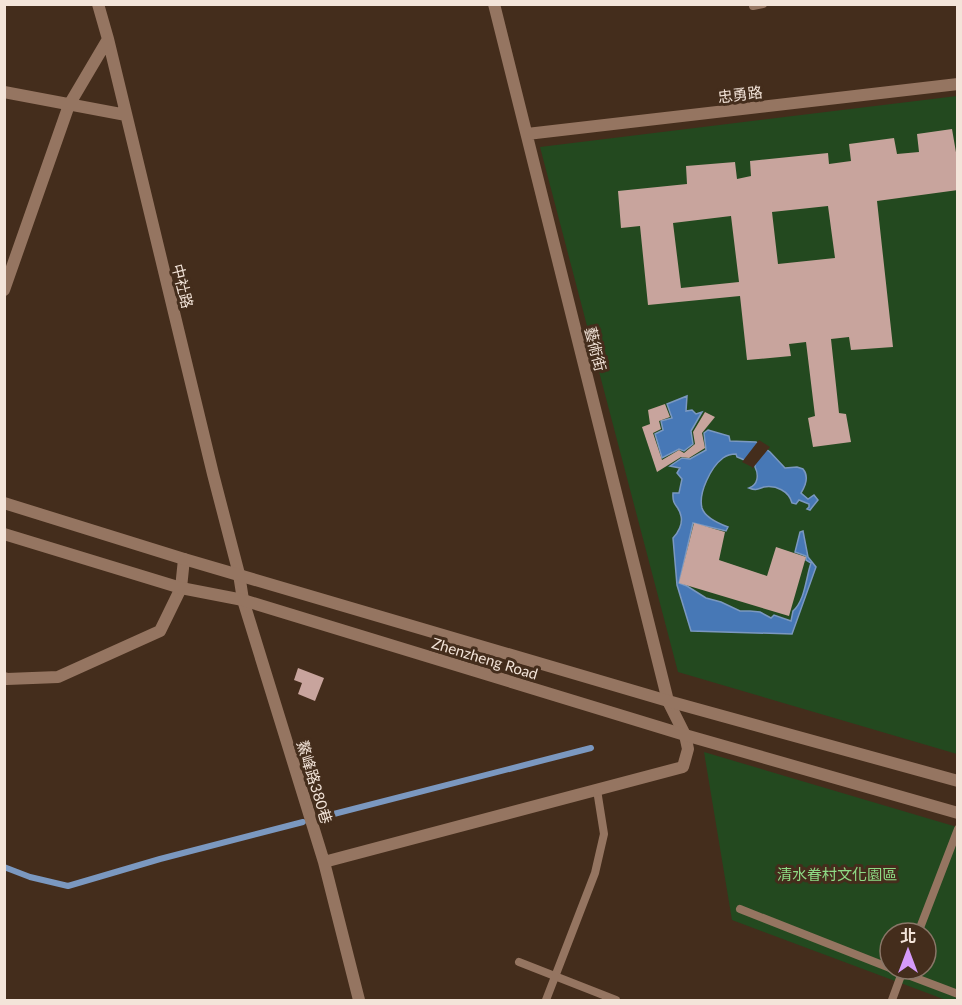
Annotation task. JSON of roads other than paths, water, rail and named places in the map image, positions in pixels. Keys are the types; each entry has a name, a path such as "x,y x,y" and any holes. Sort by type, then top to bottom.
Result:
{"street":[{"name":"中社路","path":"98,4 239,574"},
{"name":"藝術街","path":"494,4 668,701 685,735"},
{"path":"4,290 69,105 108,39"},
{"name":"忠勇路","path":"526,134 957,84"},
{"path":"4,92 126,115"},
{"name":"Zhenzheng Road","path":"4,503 184,559 668,701 957,781"},
{"name":"Zhenzheng Road","path":"4,534 182,588 243,600 685,735 957,813"},
{"path":"4,678 58,677 160,632 182,588 184,559"},
{"name":"鰲峰路380巷","path":"239,574 243,600 324,862 359,1000"},
{"path":"324,862 683,767 688,749 685,735"}],"lane":[{"path":"753,6 763,4"},
{"path":"546,1000 595,873 604,834 597,790"},
{"path":"923,921 957,830"},
{"path":"740,909 878,964"},
{"path":"519,962 616,1000"},
{"path":"892,1000 899,981"},
{"path":"926,981 957,994"}],"water":[{"path":"687,396 686,411 692,410 696,414 702,412 691,431 693,444 684,451 679,449 662,458 655,434 663,430 661,421 672,418 667,404"},
{"path":"708,430 729,436 730,441 756,442 770,452 785,468 803,469 806,481 801,493 808,499 814,495 818,500 810,510 807,509 809,504 799,500 796,504 792,503 785,492 777,488 764,487 755,490 749,488 757,479 755,465 737,457 736,454 725,457 718,462 710,474 701,502 706,515 728,527 726,531 693,523 679,583 706,598 740,611 760,612 771,618 774,615 791,621 793,611 803,595 811,563 806,560 806,556 795,552 800,532 803,531 808,557 816,567 792,634 691,631 677,585 673,538 680,528 681,519 673,493 679,493 682,479 677,473 680,468 670,466 682,458 690,459 706,450 704,433"}],"waterway":[{"path":"322,817 591,748"},
{"path":"4,867 30,877 68,886 160,859 303,822"}],"park label":[{"name":"清水眷村文化園區","path":"837,874"}]}
